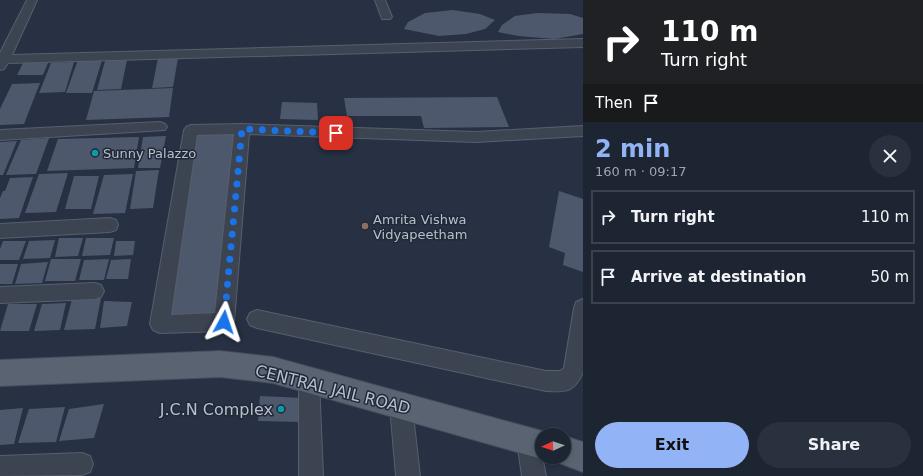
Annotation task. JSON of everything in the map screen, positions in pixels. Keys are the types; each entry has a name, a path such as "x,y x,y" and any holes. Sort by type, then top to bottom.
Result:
{"main road":[{"name":"CENTRAL JAIL ROAD","path":"0,373 220,364 273,370 535,443"},
{"path":"571,453 583,456"}],"street":[{"path":"32,0 1,61 583,43"},
{"path":"380,0 386,17"},
{"path":"0,135 160,127"},
{"path":"242,129 224,322 160,324 192,130 242,129 476,138 583,132"},
{"path":"0,231 110,225"},
{"path":"0,295 95,291"},
{"path":"257,319 546,381 565,382 573,372 583,308"},
{"path":"309,380 311,476"},
{"path":"401,406 408,476"},
{"path":"534,476 535,443"},
{"path":"0,467 82,464"}],"building":[{"path":"453,10 480,14 495,20 485,29 466,34 439,36 404,29 408,22 425,13"},
{"path":"537,13 570,14 583,18 583,34 554,39 518,36 498,32 502,25 515,16"},
{"path":"158,58 178,58 173,87 152,88"},
{"path":"78,60 102,60 92,93 66,93"},
{"path":"127,60 121,89 97,90 105,61"},
{"path":"74,62 65,92 39,93 51,63"},
{"path":"23,63 48,63 43,75 17,75"},
{"path":"40,83 24,124 0,125 0,109 12,84"},
{"path":"173,88 169,117 86,120 94,91"},
{"path":"497,97 509,127 424,128 421,116 347,116 344,98"},
{"path":"282,102 317,103 318,120 280,119"},
{"path":"196,133 239,133 222,316 165,316"},
{"path":"166,136 160,168 138,168 143,137"},
{"name":"Sunny Palazzo","path":"139,137 134,168 47,171 58,139"},
{"path":"49,138 36,174 6,175 21,140"},
{"path":"17,141 3,175 0,175 0,142"},
{"path":"159,170 153,208 130,209 136,171"},
{"path":"68,173 56,212 25,213 39,174"},
{"path":"133,174 125,213 93,214 104,175"},
{"path":"74,176 99,176 91,209 65,209"},
{"path":"33,177 19,218 0,219 0,198 3,191 5,191 10,178"},
{"path":"559,191 583,199 583,272 563,265 565,253 549,247"},
{"path":"59,238 83,238 78,256 55,257"},
{"path":"86,238 114,238 110,255 82,256"},
{"path":"55,240 50,258 23,259 29,241"},
{"path":"3,241 26,241 19,260 0,260 0,249"},
{"path":"116,241 135,241 133,255 114,256"},
{"path":"51,259 81,259 75,281 45,281"},
{"path":"109,259 104,280 79,280 84,260"},
{"path":"131,259 128,279 106,279 111,260"},
{"path":"48,262 42,283 15,284 21,264"},
{"path":"0,264 18,264 12,284 0,284"},
{"path":"101,298 95,329 64,330 72,299"},
{"path":"104,301 132,302 127,326 100,328"},
{"path":"66,303 60,330 34,331 42,304"},
{"path":"8,304 37,304 29,331 0,331"},
{"name":"J.C.N Complex","path":"260,396 303,398 303,422 258,421"},
{"path":"104,404 94,438 59,441 69,409"},
{"path":"65,407 56,442 18,443 29,409"},
{"path":"23,408 14,444 0,445 0,410"}],"place":[{"name":"Sunny Palazzo","path":"95,153"},
{"name":"Amrita Vishwa Vidyapeetham","path":"365,226"},
{"name":"J.C.N Complex","path":"281,409"}],"route":[{"path":"224,322 242,129 336,133"}]}
